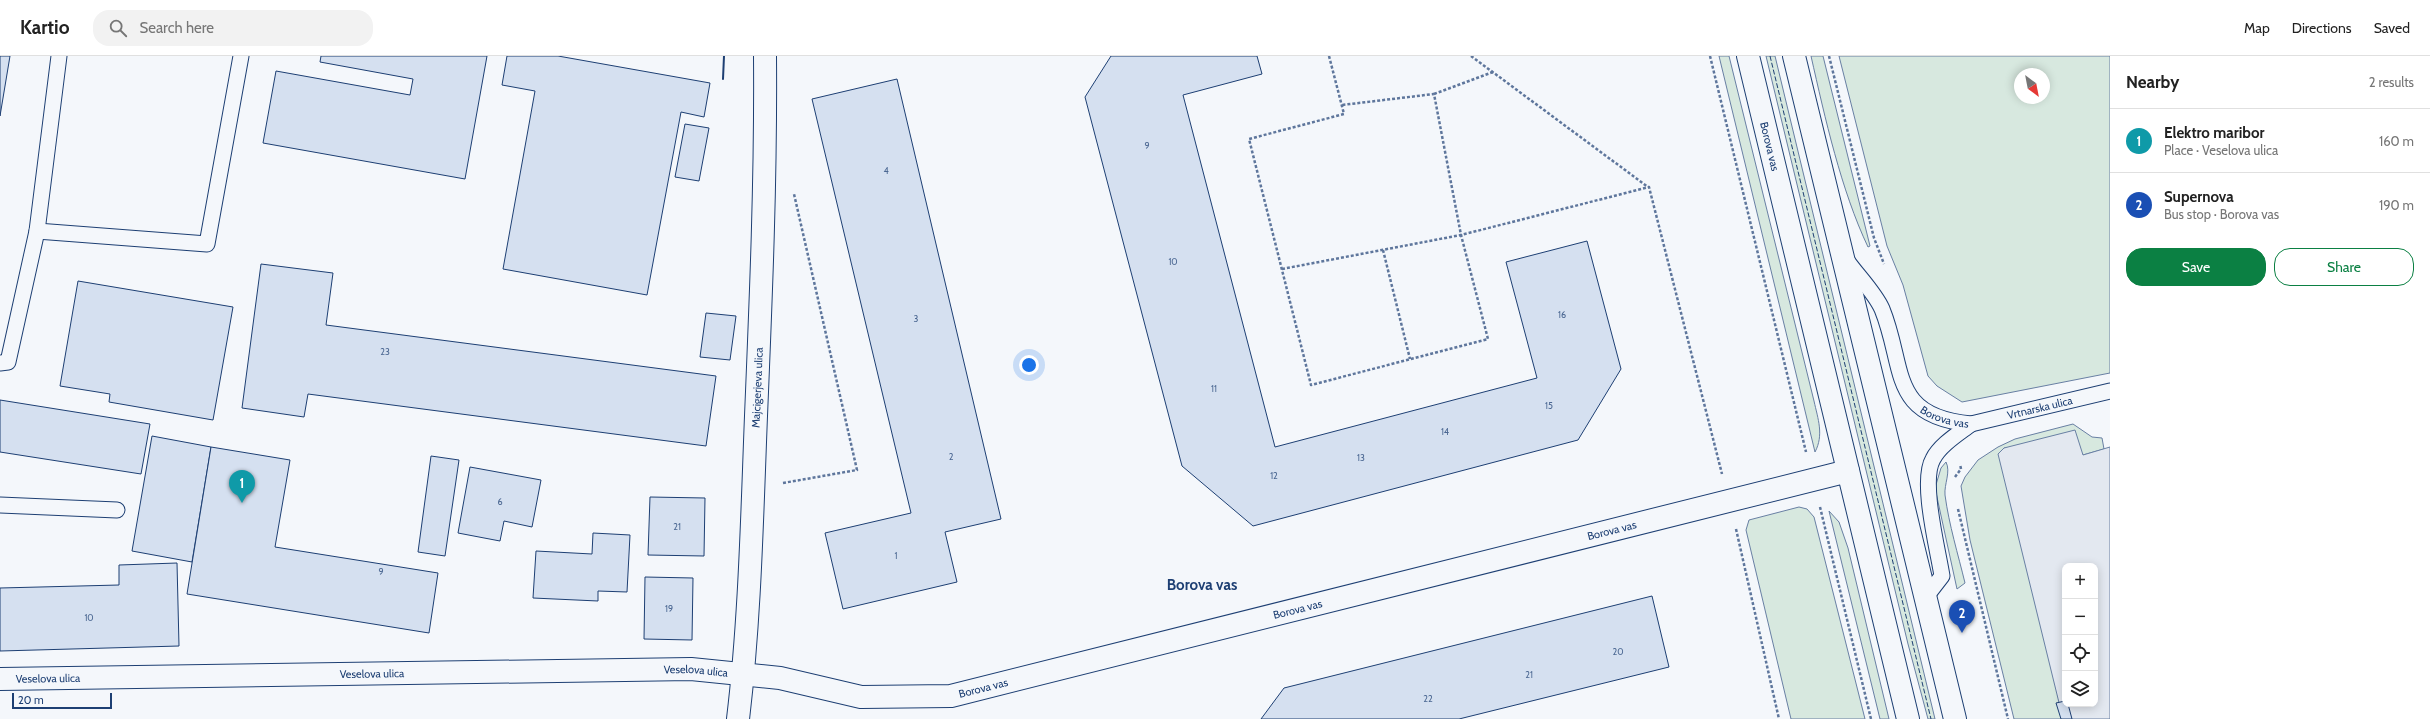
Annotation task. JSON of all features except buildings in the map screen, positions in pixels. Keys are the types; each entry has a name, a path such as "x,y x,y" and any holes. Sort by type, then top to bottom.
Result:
{"street":[{"name":"Majcigerjeva ulica","path":"738,719 744,673 754,485 766,175 765,56"},
{"name":"Borova vas","path":"1748,56 1908,719"},
{"name":"Borova vas","path":"1794,56 1955,719"},
{"name":"Borova vas","path":"744,673 780,678 861,697 951,696 1848,471"},
{"name":"Veselova ulica","path":"0,679 691,669 744,673"}],"lane":[{"path":"0,363 8,362 37,230 58,56"},
{"path":"37,230 207,244 240,56"},
{"name":"Borova vas","path":"1842,255 1881,308 1904,389 1918,407 1950,422 1971,424"},
{"name":"Vrtnarska ulica","path":"1971,424 2110,391"},
{"name":"Borova vas","path":"1925,598 1942,576 1927,481 1932,459 1953,438 1971,424"},
{"path":"0,505 117,510"}],"path":[{"path":"1329,56 1344,114 1249,139 1311,384 1488,339 1461,235 1434,94"},
{"path":"1471,56 1649,187 1729,501 1779,719"},
{"path":"1710,56 1871,719"},
{"path":"1342,105 1434,94 1493,72"},
{"path":"754,485 774,484 857,470 793,188 766,175"},
{"path":"1282,270 1461,235 1649,187"},
{"path":"1383,250 1410,359"}],"shaded area":[{"path":"1719,56 1729,56 1814,401 1820,433 1818,446 1815,452"},
{"path":"1766,56 1775,56 1935,719 1928,719 1908,644"},
{"path":"1811,56 1823,56 1870,246 1868,247 1858,225 1842,178 1828,129"},
{"path":"1839,56 2110,56 2110,373 1962,402 1937,386 1928,376 1903,285 1887,246"},
{"path":"2073,424 2092,437 2102,438 2104,449 2083,455 2004,448 2063,719 2014,719 1970,540 1961,486 1965,477 1978,460 1998,447 2015,439"},
{"path":"2075,430 2083,455 2110,447 2110,719 2063,719 1998,454 2004,448"},
{"path":"1946,462 1948,474 1945,495 1951,528 1965,583 1957,589 1935,488 1941,468"},
{"path":"1799,507 1807,509 1814,517 1865,719 1791,719 1746,530 1749,520"},
{"path":"1829,511 1839,522 1848,548 1889,719 1880,719"}],"fence":[{"path":"1770,56 1931,719"}],"wall":[{"path":"723,79 724,56"}],"place":[{"name":"Elektro maribor","path":"242,503"},
{"name":"Supernova","path":"1962,633"}],"district":[{"name":"Borova vas","path":"1202,585"}]}
